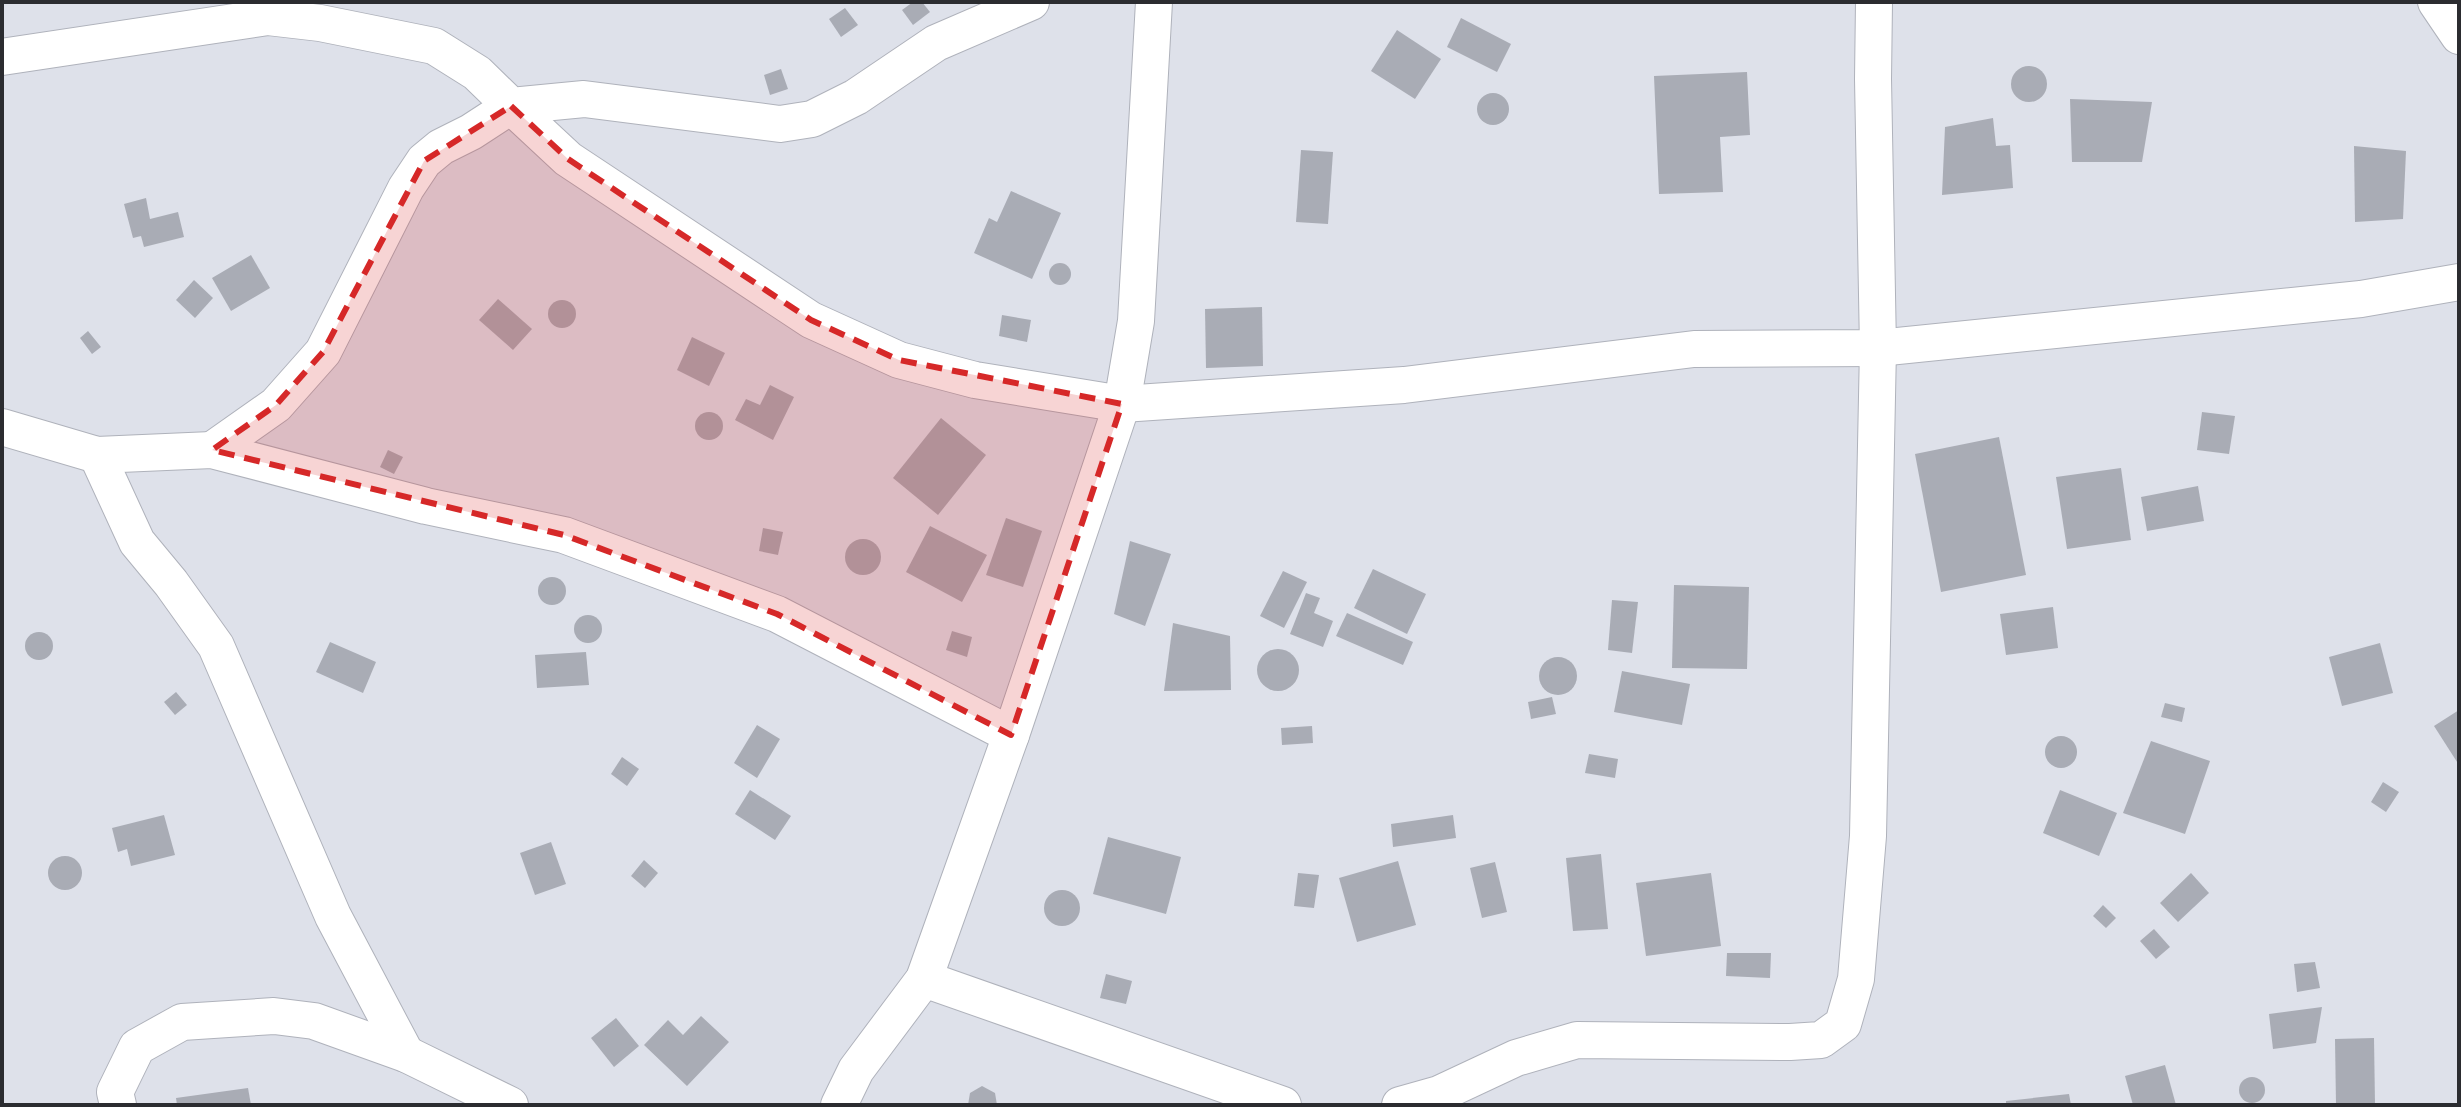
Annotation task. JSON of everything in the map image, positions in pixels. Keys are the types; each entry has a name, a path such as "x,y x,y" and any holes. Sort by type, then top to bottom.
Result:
{"street":[{"path":"212,450 276,405 323,352 406,188 424,161 441,147 511,106 584,99 780,124 812,119 856,97 936,43 1031,2"},
{"path":"839,1105 856,1070 924,979 1011,735 1122,404 1136,321 1154,2"},
{"path":"1400,1105 1443,1100 1516,1058 1577,1040 1790,1042 1821,1040 1843,1024 1856,979 1868,836 1878,348 1874,2"},
{"path":"2436,2 2459,36"},
{"path":"2,57 268,17 320,23 434,46 477,73 568,159 811,320 899,360 975,380 1122,404 1404,385 1694,349 1878,348 2361,299 2459,282"},
{"path":"2,427 97,455 212,450 426,506 564,535 777,614 1011,735"},
{"path":"97,455 137,542 216,646 333,916 406,1054"},
{"path":"924,979 1283,1105"},
{"path":"118,1105 115,1092 137,1047 182,1022 274,1016 314,1021 406,1054 510,1105"}],"highlighted area":[{"path":"511,106 568,159 811,320 899,360 1122,404 1011,735 777,614 564,535 212,450 276,405 323,352 424,161"}],"building":[{"path":"913,2 922,2 930,12 913,25 902,10"},
{"path":"845,8 858,25 841,37 829,19"},
{"path":"1461,18 1511,44 1497,72 1447,47"},
{"path":"1397,30 1441,59 1415,99 1371,71"},
{"path":"2029,66 2042,71 2047,84 2042,97 2029,102 2016,97 2011,84 2016,71"},
{"path":"781,69 788,89 770,95 764,75"},
{"path":"1747,72 1750,135 1720,137 1723,192 1659,194 1654,76"},
{"path":"1493,93 1505,97 1509,109 1505,121 1493,125 1481,121 1477,109 1481,97"},
{"path":"2070,99 2152,102 2142,162 2072,162"},
{"path":"1993,118 1996,146 2010,145 2013,188 1942,195 1945,127"},
{"path":"2354,146 2406,151 2403,219 2355,222"},
{"path":"1301,150 1333,152 1328,224 1296,222"},
{"path":"1011,191 1061,213 1032,279 974,253 989,218 997,222"},
{"path":"146,198 150,219 178,212 184,237 144,247 141,236 133,238 124,204"},
{"path":"251,255 270,288 231,311 212,278"},
{"path":"1060,263 1068,266 1071,274 1068,282 1060,285 1052,282 1049,274 1052,266"},
{"path":"194,280 213,298 195,318 176,300"},
{"path":"498,299 532,329 513,350 479,320"},
{"path":"562,300 572,304 576,314 572,324 562,328 552,324 548,314 552,304"},
{"path":"1262,307 1263,366 1206,368 1205,309"},
{"path":"1002,315 1031,320 1027,342 999,336"},
{"path":"88,331 101,347 92,354 80,338"},
{"path":"692,337 725,353 709,386 677,370"},
{"path":"770,385 794,397 773,440 735,420 746,399 760,405"},
{"path":"709,412 719,416 723,426 719,436 709,440 699,436 695,426 699,416"},
{"path":"2202,412 2235,416 2229,454 2197,450"},
{"path":"941,418 986,455 938,515 893,478"},
{"path":"1999,437 2026,575 1941,592 1915,454"},
{"path":"388,450 403,457 394,474 380,467"},
{"path":"2121,468 2131,540 2067,549 2056,477"},
{"path":"2198,486 2204,521 2147,531 2141,497"},
{"path":"1006,518 1042,531 1023,587 986,575"},
{"path":"930,526 987,555 962,602 906,572"},
{"path":"763,528 783,532 778,555 759,551"},
{"path":"863,539 876,544 881,557 876,570 863,575 850,570 845,557 850,544"},
{"path":"1130,541 1171,554 1145,626 1114,614"},
{"path":"1373,569 1426,594 1407,634 1354,608"},
{"path":"1283,571 1307,582 1284,628 1260,616"},
{"path":"552,577 562,581 566,591 562,601 552,605 542,601 538,591 542,581"},
{"path":"1674,585 1749,587 1747,669 1672,668"},
{"path":"1306,593 1320,598 1314,613 1333,621 1323,647 1290,634"},
{"path":"1612,600 1638,602 1632,653 1608,650"},
{"path":"2053,607 2058,648 2006,655 2000,614"},
{"path":"1347,613 1413,642 1403,665 1336,636"},
{"path":"588,615 598,619 602,629 598,639 588,643 578,639 574,629 578,619"},
{"path":"1173,623 1230,636 1231,690 1164,691"},
{"path":"952,631 972,637 967,657 946,650"},
{"path":"39,632 49,636 53,646 49,656 39,660 29,656 25,646 29,636"},
{"path":"330,642 376,662 363,693 316,672"},
{"path":"2380,643 2393,693 2342,706 2329,657"},
{"path":"1278,649 1293,655 1299,670 1293,685 1278,691 1263,685 1257,670 1263,655"},
{"path":"586,652 589,685 537,688 535,655"},
{"path":"1558,657 1572,662 1577,676 1572,690 1558,695 1544,690 1539,676 1544,662"},
{"path":"1622,671 1690,684 1682,725 1614,712"},
{"path":"176,692 187,705 175,715 164,702"},
{"path":"1552,697 1556,714 1531,719 1528,702"},
{"path":"2165,703 2185,708 2182,722 2161,717"},
{"path":"2459,710 2459,765 2434,726"},
{"path":"757,725 780,739 757,778 734,763"},
{"path":"1312,726 1313,743 1282,745 1281,728"},
{"path":"2061,736 2073,740 2077,752 2073,764 2061,768 2049,764 2045,752 2049,740"},
{"path":"2151,741 2210,761 2185,834 2123,813"},
{"path":"1589,754 1618,759 1615,778 1585,773"},
{"path":"622,757 639,769 627,786 611,774"},
{"path":"2383,782 2399,792 2386,812 2371,802"},
{"path":"750,790 791,816 775,840 735,814"},
{"path":"2060,790 2117,813 2099,856 2043,833"},
{"path":"164,815 175,855 131,866 127,849 118,852 112,828"},
{"path":"1453,815 1456,838 1393,847 1391,824"},
{"path":"1108,837 1181,857 1166,914 1093,894"},
{"path":"551,842 566,884 535,895 520,853"},
{"path":"1601,854 1608,929 1573,931 1566,858"},
{"path":"65,856 77,861 82,873 77,885 65,890 53,885 48,873 53,861"},
{"path":"644,860 658,873 645,888 631,876"},
{"path":"1398,861 1416,925 1357,942 1339,878"},
{"path":"1495,862 1507,912 1482,918 1470,868"},
{"path":"1298,873 1319,875 1314,908 1294,906"},
{"path":"1711,873 1721,946 1646,956 1636,883"},
{"path":"2191,873 2209,893 2178,922 2160,903"},
{"path":"1062,890 1075,895 1080,908 1075,921 1062,926 1049,921 1044,908 1049,895"},
{"path":"2103,905 2116,918 2106,928 2093,916"},
{"path":"2154,929 2170,947 2156,959 2140,941"},
{"path":"1727,953 1771,953 1770,978 1726,976"},
{"path":"2315,962 2320,988 2297,992 2294,964"},
{"path":"1106,974 1132,981 1126,1004 1100,998"},
{"path":"2322,1007 2316,1043 2273,1049 2269,1014"},
{"path":"701,1016 729,1042 687,1086 644,1045 668,1020 683,1035"},
{"path":"616,1018 639,1046 614,1067 591,1038"},
{"path":"2374,1038 2375,1105 2336,1105 2335,1039"},
{"path":"2165,1065 2176,1105 2133,1105 2125,1076"},
{"path":"2252,1077 2262,1080 2265,1090 2262,1100 2252,1103 2242,1100 2239,1090 2242,1080"},
{"path":"982,1086 995,1093 997,1105 968,1105 970,1093"},
{"path":"248,1088 251,1105 177,1105 176,1098"},
{"path":"2069,1094 2071,1105 2006,1105 2006,1101"}]}
